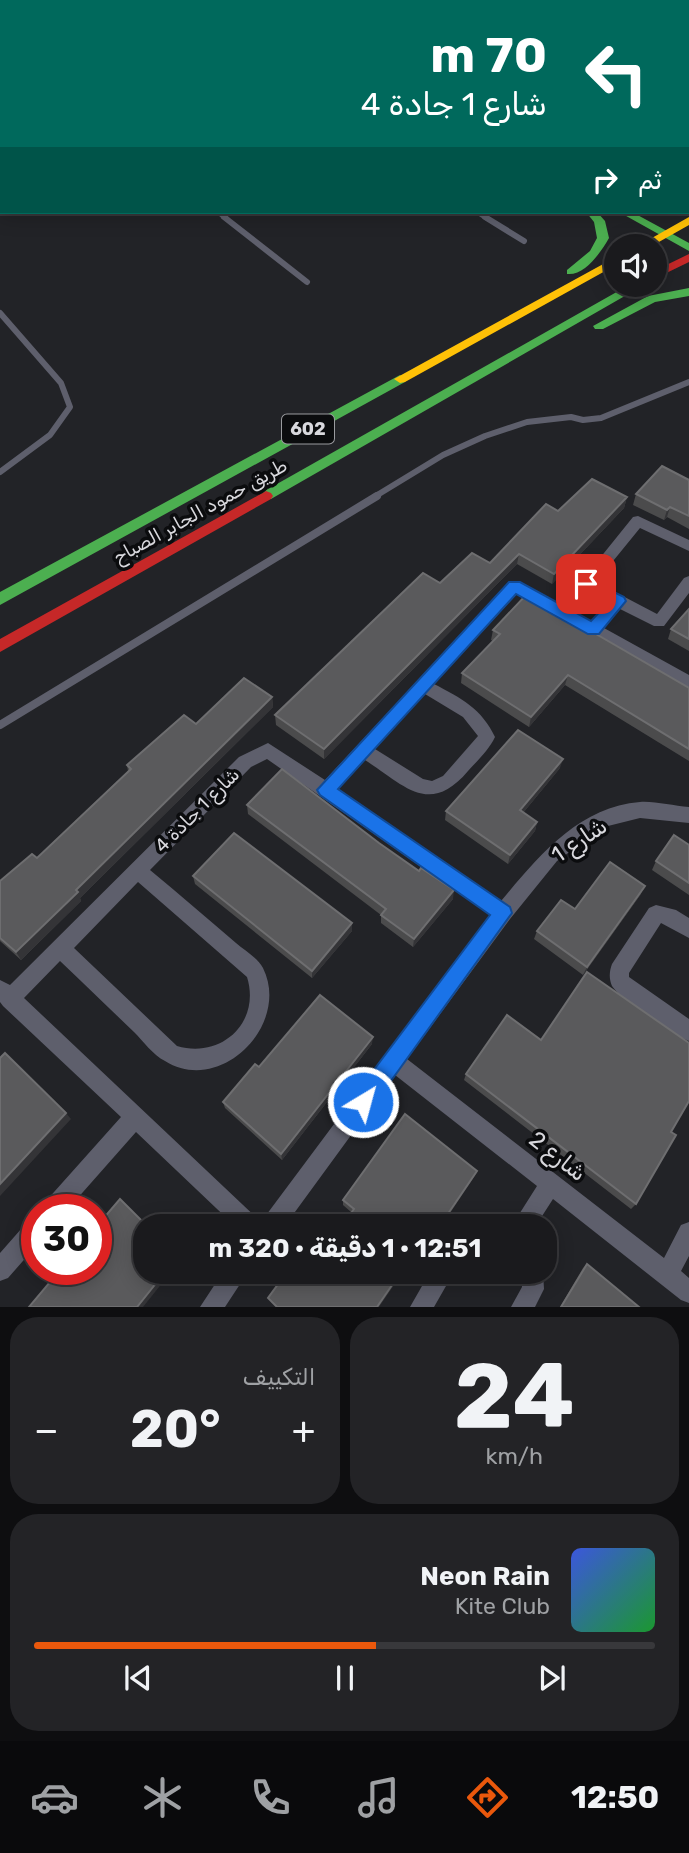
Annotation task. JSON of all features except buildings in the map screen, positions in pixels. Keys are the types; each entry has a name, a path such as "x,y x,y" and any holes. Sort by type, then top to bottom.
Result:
{"main road":[{"path":"500,323 595,255 603,231 602,225 593,214"},
{"path":"628,214 664,234 687,230"},
{"path":"674,214 687,230"},
{"path":"664,234 687,230"},
{"path":"667,247 687,230"},
{"path":"667,269 689,257"},
{"name":"طريق حمود الجابر الصباح","path":"0,599 604,267"},
{"path":"513,355 527,335 604,288"},
{"path":"513,355 543,354 652,299 689,292"},
{"name":"طريق حمود الجابر الصباح","path":"0,646 617,297"}],"street":[{"path":"689,546 638,521 586,584 659,622 689,582"},
{"path":"326,790 514,586 689,683"},
{"path":"593,630 618,601"},
{"path":"363,750 418,785 433,789 449,781 487,737 482,724 471,713 424,685"},
{"name":"شارع 1 جادة 4","path":"5,994 60,948 245,762 268,750 503,913"},
{"name":"شارع 1","path":"280,1214 503,913 551,855 600,820 640,810 689,815"},
{"name":"شارع 1 جادة 4","path":"60,948 172,1054 194,1059 218,1055 246,1036 258,1015 261,994 255,971 137,870"},
{"path":"689,929 669,916 656,914 619,971 620,981 627,989 689,1031"},
{"path":"5,994 237,1214"},
{"name":"شارع 2","path":"394,1061 689,1292"},
{"path":"67,1194 135,1117"},
{"path":"531,1214 551,1184"},
{"path":"667,1275 689,1233"},
{"path":"0,1270 21,1246"},
{"path":"211,1307 228,1284"},
{"path":"421,1307 435,1284"},
{"path":"522,1307 533,1289 533,1284"}],"lane":[{"path":"221,214 307,282"},
{"path":"480,214 524,241"},
{"path":"0,313 61,383 70,407 50,435 0,472"},
{"path":"0,725 443,455 485,436 527,422 571,417 583,420 601,418 630,409 689,382"}],"traffic: fast":[{"path":"571,272 594,253 603,238 599,221 593,214"},
{"path":"628,214 689,248"},
{"path":"599,326 652,299 689,292"},
{"path":"266,496 617,297"},
{"path":"0,599 400,379"}],"traffic: slow":[{"path":"664,234 689,220"},
{"path":"400,379 604,267"}],"traffic: jam":[{"path":"667,269 689,257"},
{"path":"0,646 266,496"}],"route":[{"path":"363,1102 503,913 326,790 514,586 593,630 618,601 586,584"}]}
